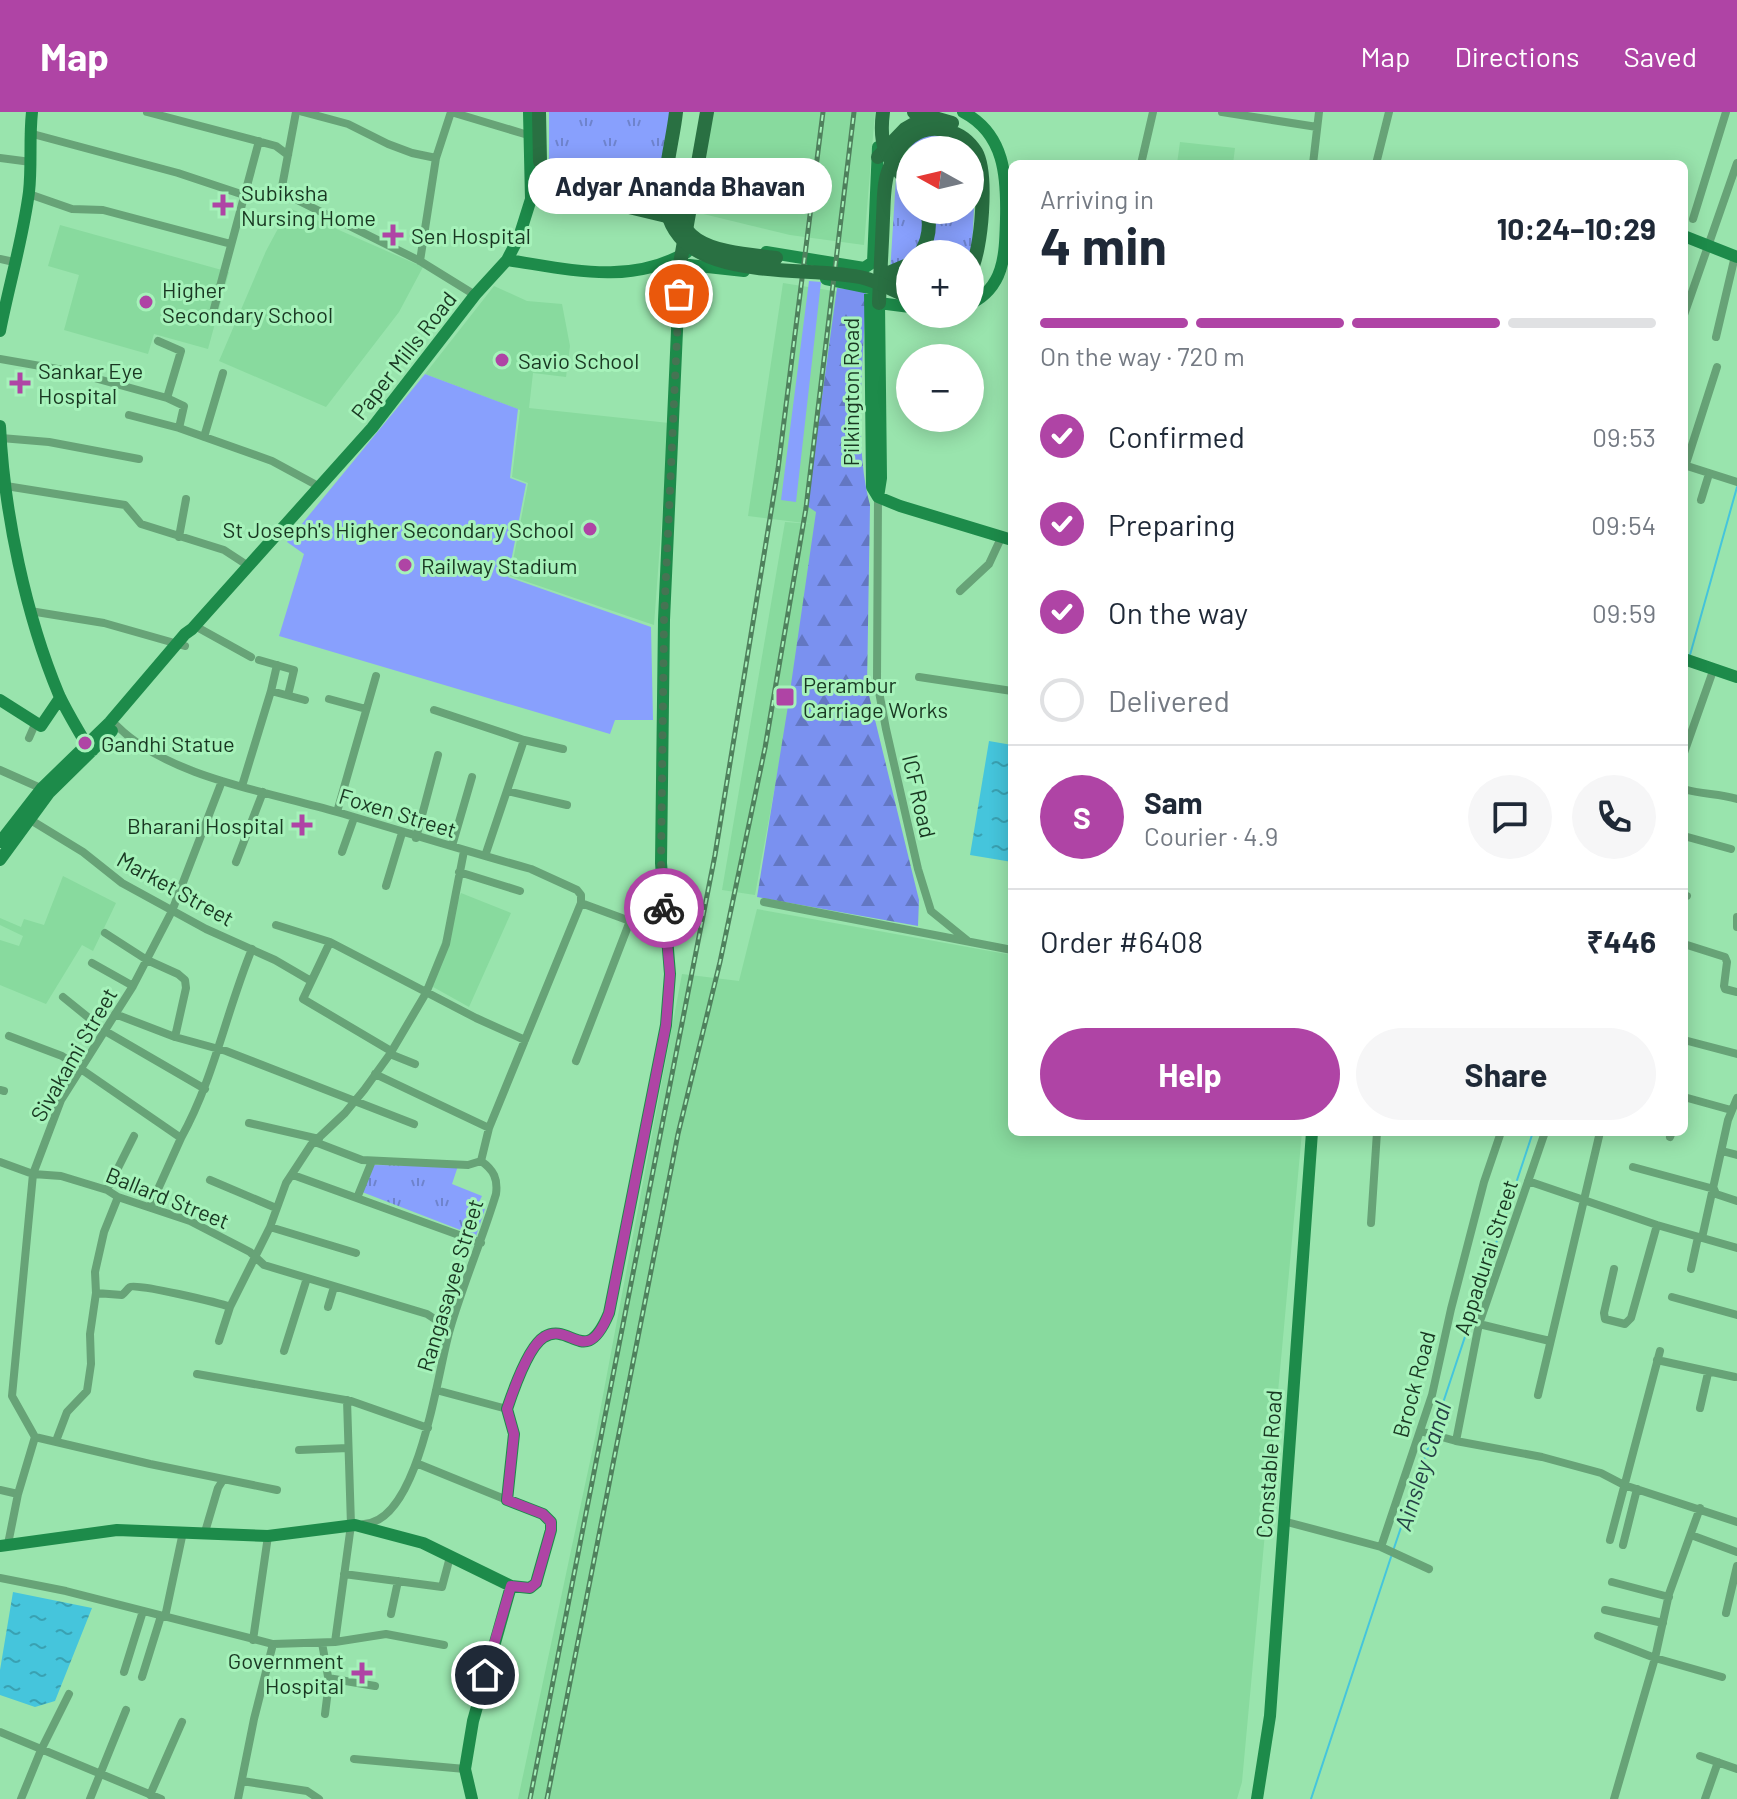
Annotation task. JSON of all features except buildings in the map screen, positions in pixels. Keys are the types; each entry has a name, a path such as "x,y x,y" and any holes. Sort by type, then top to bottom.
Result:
{"main road":[{"path":"539,112 540,161 545,173 562,191 656,214 682,224"},
{"path":"676,112 666,206 674,229 693,249 718,261 867,278 896,291"},
{"path":"686,112 676,202 678,215 694,237 711,249 884,275 896,281"},
{"path":"656,214 677,199 686,182 698,112"},
{"path":"681,260 682,224 707,112"},
{"path":"882,112 881,139 885,153 896,167"},
{"path":"914,112 959,135 975,150 982,180 979,240"},
{"path":"878,157 914,123 934,122 967,132 982,151 988,167 984,261"},
{"path":"879,303 887,175 913,133 934,122"},
{"path":"884,275 896,270"}],"street":[{"path":"0,331 29,194 32,112"},
{"path":"147,112 276,146 288,155"},
{"path":"281,192 296,112"},
{"path":"303,112 342,122 388,144 436,158"},
{"path":"420,261 436,158 451,112 528,135"},
{"path":"529,112 531,199"},
{"path":"682,224 717,244 864,268 873,262 882,112"},
{"path":"963,112 980,123 995,143 1008,179"},
{"path":"1142,160 1153,112"},
{"path":"1222,112 1317,127"},
{"path":"1313,160 1319,112"},
{"path":"1377,160 1389,112"},
{"path":"1693,219 1726,112"},
{"path":"29,133 178,173 244,195 265,199 281,192"},
{"path":"211,320 259,141"},
{"path":"0,158 31,162"},
{"path":"1688,303 1737,163"},
{"path":"531,199 544,190 562,191"},
{"path":"281,192 420,261 475,295"},
{"path":"29,194 72,209 103,210 231,244"},
{"path":"984,293 991,288 1003,266 1008,196"},
{"name":"Paper Mills Road","path":"89,747 182,644 190,639 194,628 247,565 372,428 475,295 507,260 519,237 531,199"},
{"path":"1688,238 1736,256 1716,337"},
{"path":"507,260 592,272 647,270 681,260 705,239"},
{"path":"0,259 14,262"},
{"path":"681,260 870,288 879,303 881,478 878,497 1007,539 989,564 960,591"},
{"path":"507,1500 514,1434 507,1409 536,1345 546,1336 556,1334 579,1342 590,1340 601,1331 609,1313 666,1025 670,974 661,863 664,629 681,260"},
{"name":"Pilkington Road","path":"870,288 870,473 872,487 878,497"},
{"path":"879,303 896,305"},
{"path":"158,341 181,351 167,398"},
{"path":"0,359 69,371 167,398 184,406 179,428"},
{"path":"1688,458 1717,367"},
{"path":"204,437 223,373"},
{"path":"129,415 179,428 272,461 320,487"},
{"path":"0,426 4,491 30,611 60,698 89,747"},
{"path":"1,443 49,442 139,459"},
{"path":"1688,468 1734,481"},
{"path":"1701,500 1709,474"},
{"path":"4,491 125,505 141,524 224,550 247,565"},
{"name":"ICF Road","path":"878,497 877,681 886,729 918,869 931,911 968,941"},
{"path":"179,537 186,499"},
{"path":"30,611 104,623 182,644"},
{"path":"194,628 255,658 294,670 288,695"},
{"name":"Paper Mills Road","path":"0,860 29,819 46,787 117,726 182,644"},
{"path":"1690,660 1737,677"},
{"path":"242,786 277,665"},
{"path":"1688,742 1714,668"},
{"path":"337,812 376,676"},
{"path":"919,677 1008,690"},
{"path":"271,691 305,700"},
{"path":"0,700 44,725 60,698"},
{"path":"329,699 366,709"},
{"path":"434,710 524,740 563,749"},
{"path":"29,738 36,722"},
{"name":"Foxen Street","path":"117,726 132,742 222,781 531,869 577,890 581,903 630,921 666,925"},
{"path":"485,856 524,740"},
{"path":"416,838 438,755"},
{"path":"0,770 46,787 0,842"},
{"path":"452,846 472,777"},
{"name":"Sivakami Street","path":"12,1396 33,1174 47,1132 61,1100 133,986 172,911 222,781"},
{"path":"1688,790 1703,795 1713,791 1737,799"},
{"path":"507,791 567,805"},
{"path":"236,862 263,792"},
{"path":"342,852 354,818"},
{"name":"Market Street","path":"29,819 83,852 122,883 311,981"},
{"path":"386,886 402,833"},
{"path":"1688,837 1731,849"},
{"path":"219,1341 230,1307 270,1227 286,1183 317,1141 356,1100 426,993 446,944 464,851"},
{"path":"459,872 520,891"},
{"path":"764,902 1008,949"},
{"path":"249,1123 317,1141 362,1160 468,1165 481,1161 489,1128 581,903"},
{"path":"1737,917 1737,927"},
{"path":"576,1061 630,921"},
{"path":"276,925 330,942 426,993 525,1040"},
{"path":"105,933 185,980 175,1037"},
{"path":"330,942 303,995 304,1000 415,1064"},
{"path":"1688,945 1725,957 1725,989 1737,992"},
{"path":"150,1207 205,1089 231,1002 252,949"},
{"path":"92,963 133,986"},
{"path":"63,997 105,1031 205,1089"},
{"path":"115,1014 175,1037 218,1049 414,1124"},
{"path":"9,1036 62,1056 181,1138"},
{"path":"1688,1041 1737,1054"},
{"path":"375,1074 489,1128"},
{"path":"1688,1098 1731,1110"},
{"path":"1691,1269 1714,1189 1731,1110 1737,1098"},
{"path":"107,1190 134,1136"},
{"name":"Constable Road","path":"1260,1796 1270,1716 1312,1136"},
{"path":"1371,1223 1377,1136"},
{"name":"Brock Road","path":"1389,1550 1432,1395 1484,1182 1500,1136"},
{"name":"Appadurai Street","path":"1456,1441 1479,1324 1544,1136"},
{"path":"1538,1395 1599,1136"},
{"path":"1722,1151 1737,1155"},
{"path":"357,1198 372,1161"},
{"name":"Rangasayee Street","path":"353,1525 374,1524 393,1508 416,1463 428,1428 450,1329 481,1243 497,1181 490,1167 481,1161"},
{"name":"Ballard Street","path":"0,1162 33,1174 61,1176 107,1190 118,1197 190,1221 250,1252 264,1265 427,1314 450,1329"},
{"path":"1633,1167 1714,1189 1716,1194 1737,1201"},
{"path":"293,1175 481,1243"},
{"path":"210,1180 276,1208"},
{"path":"1528,1181 1657,1225 1737,1248"},
{"path":"56,1441 67,1412 87,1391 96,1293 95,1272 104,1232 118,1197"},
{"path":"1614,1269 1605,1319 1625,1324 1631,1318 1657,1225"},
{"path":"270,1227 356,1253"},
{"path":"284,1351 307,1278"},
{"path":"96,1293 123,1295 132,1286 145,1286 199,1300 212,1300 230,1307"},
{"path":"328,1307 334,1287"},
{"path":"1672,1297 1737,1315"},
{"path":"1479,1324 1550,1341"},
{"path":"1610,1540 1658,1355 1708,1373 1735,1377"},
{"path":"1700,1408 1708,1373"},
{"path":"197,1374 347,1400 428,1428"},
{"path":"436,1390 507,1409"},
{"path":"0,1394 12,1396 35,1437 4,1545 117,1530 268,1536 353,1525 423,1543 511,1586 530,1588 536,1583 551,1522 543,1514 416,1463"},
{"path":"335,1642 353,1525 347,1400"},
{"path":"1420,1431 1601,1473 1624,1485 1737,1522"},
{"path":"35,1437 277,1490"},
{"path":"299,1450 348,1448"},
{"path":"205,1532 223,1480"},
{"path":"1623,1545 1637,1489"},
{"path":"0,1490 18,1494"},
{"path":"1614,1799 1655,1658 1669,1597 1700,1508"},
{"path":"1283,1521 1389,1550 1429,1569"},
{"path":"142,1677 163,1617 183,1532"},
{"path":"1691,1535 1737,1552"},
{"path":"253,1640 268,1536"},
{"path":"344,1574 442,1587 450,1557"},
{"path":"1726,1613 1737,1566"},
{"path":"0,1578 66,1591 273,1644 335,1642 386,1634 444,1645"},
{"path":"391,1614 398,1581"},
{"path":"1612,1582 1669,1597"},
{"path":"472,1799 465,1769 477,1700 511,1586"},
{"path":"1605,1610 1663,1623"},
{"path":"124,1672 143,1611"},
{"path":"1598,1636 1655,1658 1722,1677"},
{"path":"322,1643 328,1678 325,1714"},
{"path":"238,1799 273,1644"},
{"path":"328,1678 375,1686"},
{"path":"21,1799 69,1694"},
{"path":"90,1799 126,1710"},
{"path":"150,1795 182,1722"},
{"path":"0,1732 161,1799"},
{"path":"1700,1756 1737,1769"},
{"path":"354,1759 465,1769"},
{"path":"1705,1799 1718,1762"},
{"path":"242,1781 307,1791 319,1799"}],"shaded area":[{"path":"713,112 875,112 864,245 790,235 691,211"},
{"path":"1180,142 1235,148 1234,160 1178,160"},
{"path":"289,208 423,267 399,312 326,407 219,361 266,251"},
{"name":"Higher Secondary School","path":"60,225 229,272 208,349 154,334 148,354 64,330 79,275 48,266"},
{"path":"783,283 865,296 755,895 722,890 785,522 812,524 748,516"},
{"name":"St Joseph's Higher Secondary School","path":"494,286 527,301 562,304 570,346 566,377 533,373 529,408 669,423 654,625 510,576 528,483 512,477 520,410 425,374"},
{"path":"63,876 116,903 93,951 82,945 46,1004 0,985 0,940 19,946 23,936 0,925 0,918 21,927 24,919 44,925"},
{"path":"461,893 511,913 469,1007 426,983"},
{"path":"757,909 1008,954 1008,1136 1302,1136 1242,1782 1237,1799 518,1799 595,1438 682,974 739,981"}],"green space":[{"path":"549,112 671,112 664,199 560,176 549,162"},
{"path":"896,178 896,224 973,224 972,240 896,240 896,276 890,273"},
{"path":"809,281 821,282 796,502 781,500"},
{"path":"837,288 866,291 861,427 870,505 867,687 919,900 918,926 757,897 816,512 807,506"},
{"name":"Railway Stadium","path":"425,374 518,409 510,478 526,484 508,577 651,627 653,720 615,720 610,734 279,636 304,554 287,542"},
{"path":"371,1165 458,1166 452,1184 482,1196 477,1206 485,1209 476,1236 362,1192"}],"water":[{"path":"989,741 1008,744 1008,861 970,855"},
{"path":"13,1592 92,1608 55,1701 35,1707 0,1695 0,1670"}],"waterway":[{"name":"Ainsley Canal","path":"1690,655 1737,487"},
{"name":"Ainsley Canal","path":"1434,1430 1532,1136"},
{"name":"Ainsley Canal","path":"1393,1551 1432,1436"},
{"name":"Ainsley Canal","path":"1311,1799 1391,1557"}],"railway":[{"path":"530,1799 715,855 778,469 823,112"},
{"path":"547,1799 678,1134 720,962 765,748 806,508 854,112"}],"way so far":[{"path":"664,908 661,863 664,620 679,294"}],"place":[{"name":"Subiksha Nursing Home","path":"223,205"},
{"name":"Sen Hospital","path":"393,235"},
{"name":"Adyar Ananda Bhavan","path":"679,294"},
{"name":"Higher Secondary School","path":"146,302"},
{"name":"Savio School","path":"502,360"},
{"name":"Sankar Eye Hospital","path":"20,383"},
{"name":"St Joseph's Higher Secondary School","path":"590,529"},
{"name":"Railway Stadium","path":"405,565"},
{"name":"Perambur Carriage Works","path":"785,697"},
{"name":"Gandhi Statue","path":"85,743"},
{"name":"Bharani Hospital","path":"302,825"},
{"name":"Government Hospital","path":"362,1673"}],"route":[{"path":"485,1675 511,1586 530,1588 536,1583 551,1530 551,1522 543,1514 507,1500 514,1434 507,1409 536,1345 546,1336 556,1334 579,1342 590,1340 601,1331 609,1313 666,1025 670,974 664,908"}]}
